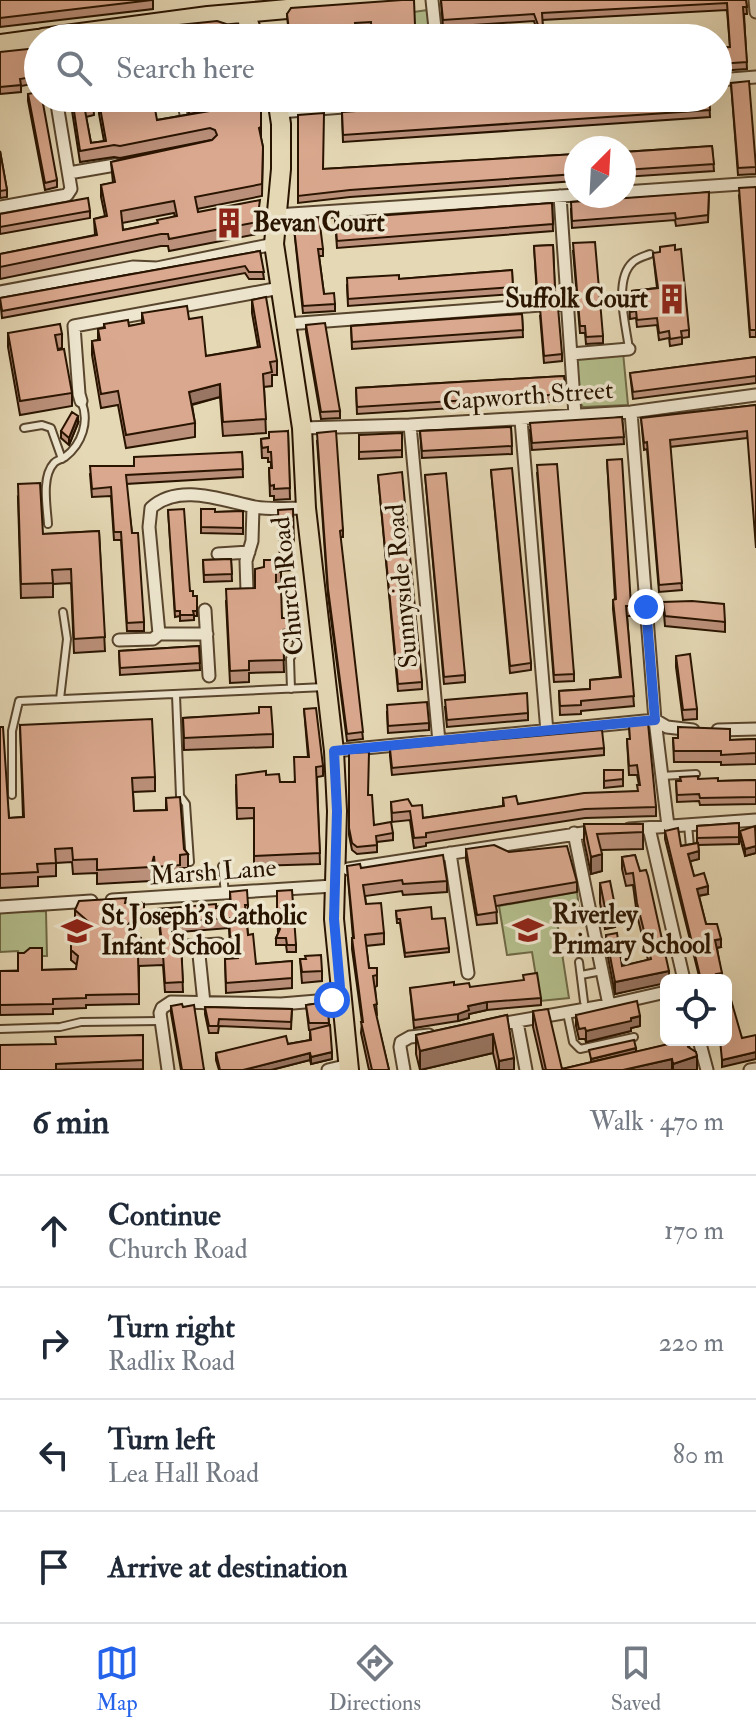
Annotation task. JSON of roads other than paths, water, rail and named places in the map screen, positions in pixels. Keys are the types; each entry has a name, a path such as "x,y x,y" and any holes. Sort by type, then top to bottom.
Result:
{"main road":[{"path":"178,24 206,8 245,13 320,3 388,0"},
{"path":"245,13 249,24"},
{"path":"0,44 24,41"},
{"name":"Church Road","path":"277,112 281,169 274,244 302,428 306,508 325,687 342,751 334,929 349,1067"}],"street":[{"path":"432,0 435,24"},
{"path":"755,0 756,12"},
{"path":"732,79 756,77"},
{"path":"0,207 67,195 71,189 58,112"},
{"path":"69,173 115,165"},
{"path":"636,191 756,183"},
{"path":"560,196 575,415"},
{"path":"276,215 564,196"},
{"path":"0,292 133,267 157,268 274,244"},
{"path":"81,401 74,326 280,288"},
{"path":"287,324 568,303"},
{"path":"571,354 629,349"},
{"name":"Capworth Street","path":"302,428 521,420 631,412 756,395"},
{"path":"631,412 655,720 668,826"},
{"path":"521,420 547,732"},
{"name":"Sunnyside Road","path":"410,425 439,742"},
{"path":"159,634 149,527 151,508 161,500 179,496 223,498 276,510 306,508"},
{"path":"247,591 246,561 253,507"},
{"path":"218,554 249,552"},
{"path":"205,610 209,676"},
{"path":"119,640 153,639 159,634 207,634"},
{"path":"342,751 655,720 678,729 756,729"},
{"name":"Marsh Lane","path":"0,907 225,893 334,878 450,853 574,833 756,820"},
{"path":"649,828 683,974"},
{"path":"574,833 609,1005"},
{"path":"450,853 468,973"},
{"path":"204,1003 193,946 219,944"},
{"path":"482,1027 660,993"},
{"path":"168,1070 160,1021 162,1008 171,1002 281,1004 341,999"},
{"path":"517,1022 526,1070"},
{"path":"404,1070 401,1042 410,1037 439,1033"},
{"path":"701,1046 707,1070"},
{"path":"328,1070 349,1067"},
{"path":"750,1070 756,1069"}],"lane":[{"path":"182,112 184,121 197,119"},
{"path":"115,165 128,163"},
{"path":"629,349 622,284 633,261 650,254"},
{"path":"61,328 74,326"},
{"path":"48,524 46,482 54,463 77,445 82,434 85,416 81,401"},
{"path":"24,428 42,425 51,428 62,459"},
{"path":"646,607 685,605"},
{"path":"60,699 67,639 63,612"},
{"path":"291,689 290,659 298,642 298,632"},
{"path":"12,795 12,731 19,701 325,687"},
{"path":"176,695 180,796 186,804 190,862"},
{"path":"661,776 696,774"},
{"path":"688,825 690,847"},
{"path":"212,874 222,870 225,893"},
{"path":"579,962 584,1002"},
{"path":"581,975 602,971"},
{"path":"567,1013 573,1042 580,1049 634,1037"},
{"path":"0,1029 60,1027 81,1022 160,1021"}],"place":[{"name":"Bevan Court","path":"229,223"},
{"name":"Suffolk Court","path":"672,299"},
{"name":"Riverley Primary School","path":"528,930"},
{"name":"St Joseph's Catholic Infant School","path":"77,931"}]}
